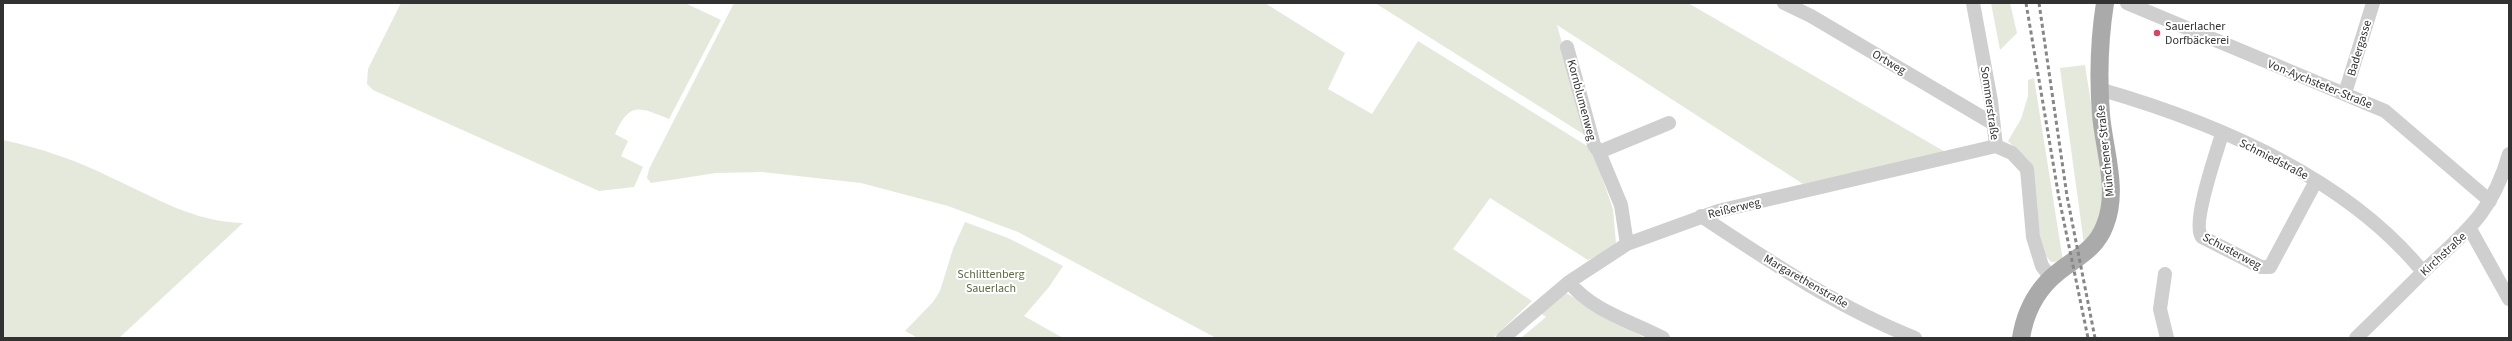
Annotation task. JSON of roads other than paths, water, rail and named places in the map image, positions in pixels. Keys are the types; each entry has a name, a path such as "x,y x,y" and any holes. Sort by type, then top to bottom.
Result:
{"main road":[{"name":"Münchener Straße","path":"2021,338 2029,309 2039,292 2051,278 2095,244 2105,226 2110,205 2110,182 2099,89 2098,60 2104,3"}],"street":[{"name":"Ortweg","path":"1784,3 1810,16 1992,123"},
{"name":"Sommerstraße","path":"1973,3 1991,101 1992,123 1996,146 2012,153 2027,169 2033,237 2042,266 2051,278"},
{"name":"Von-Aychsteter-Straße","path":"2127,3 2385,111 2490,201"},
{"name":"Badergasse","path":"2345,93 2373,3"},
{"name":"Kornblumenweg","path":"1567,46 1594,145 1599,152 1620,205 1627,244"},
{"name":"Schmiedstraße","path":"2099,89 2134,100 2222,134 2282,161 2316,181 2392,238 2423,272"},
{"name":"Kornblumenweg","path":"1599,152 1669,123"},
{"name":"Schusterweg","path":"2222,134 2201,202 2199,233 2202,237 2261,268 2270,267 2316,181"},
{"name":"Reißerweg","path":"1503,338 1569,282 1627,244 1701,216 1996,146"},
{"name":"Kirchstraße","path":"2356,338 2423,272 2470,230 2490,201 2503,175 2509,154"},
{"name":"Margarethenstraße","path":"1701,216 1811,286 1889,328 1916,338"},
{"path":"2470,230 2509,300"},
{"path":"2165,274 2160,309 2167,338"},
{"path":"1569,282 1580,295 1608,312 1663,338"}],"railway":[{"path":"2026,3 2059,198 2088,338"},
{"path":"2039,3 2067,196 2095,338"}],"place":[{"name":"Sauerlacher Dorfbäckerei","path":"2157,33"}],"park label":[{"name":"Schlittenberg Sauerlach","path":"991,281"}]}
